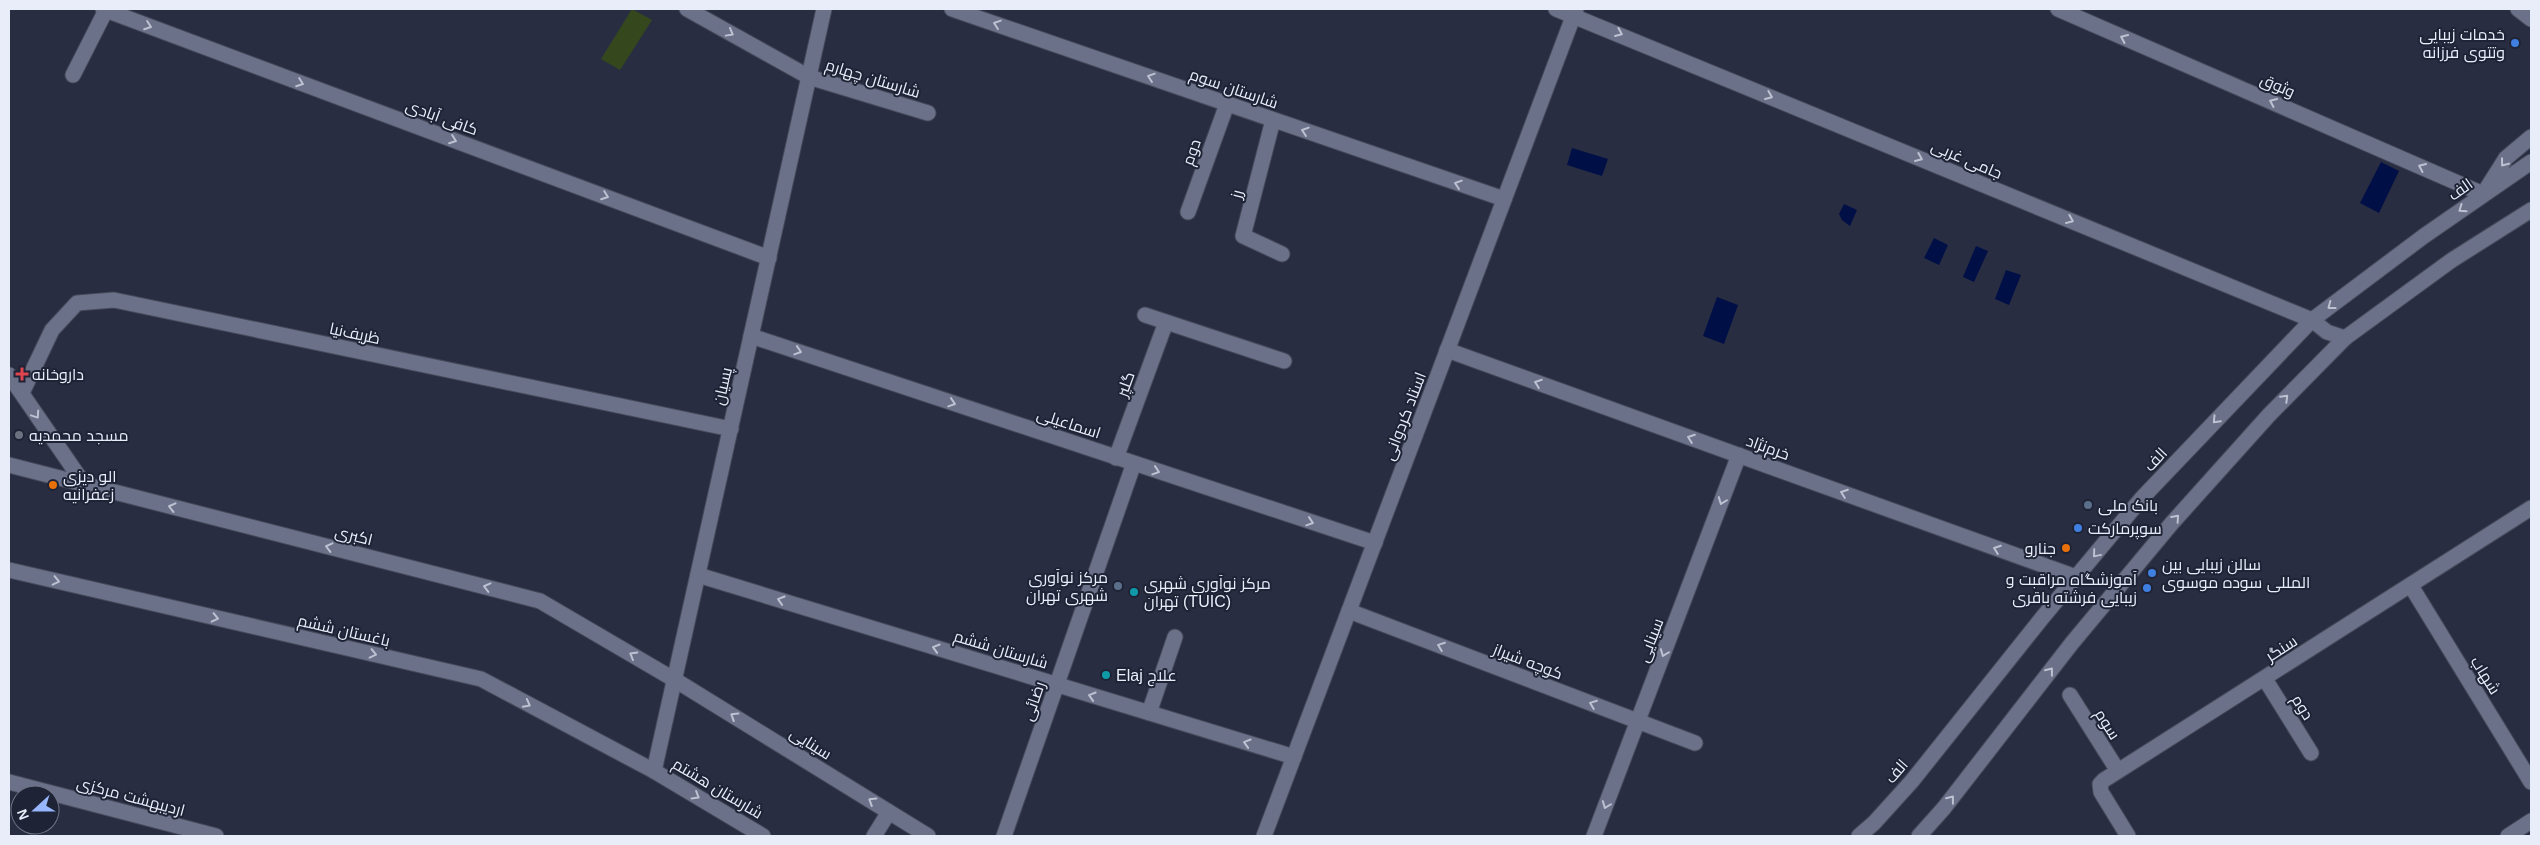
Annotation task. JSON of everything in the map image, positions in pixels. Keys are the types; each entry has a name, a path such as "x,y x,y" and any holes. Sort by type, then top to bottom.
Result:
{"street":[{"name":"شارستان چهارم","path":"687,9 809,77 928,113"},
{"name":"پسیان","path":"654,771 824,9"},
{"name":"شارستان سوم","path":"952,9 1504,200"},
{"name":"جامی غربی","path":"1556,9 1575,12 2312,320 2327,332 2345,338"},
{"name":"وثوق","path":"2058,9 2483,194"},
{"path":"2518,9 2531,20"},
{"path":"73,75 104,10"},
{"name":"کافی آبادی","path":"104,10 769,258"},
{"name":"استاد کردوانی","path":"1264,836 1575,12"},
{"name":"دوم","path":"1188,212 1227,104"},
{"name":"رز","path":"1273,120 1243,236 1282,254"},
{"path":"2483,194 2506,158 2531,137"},
{"name":"الف","path":"1859,836 1874,823 1912,781 2142,498 2312,320 2483,194 2531,162"},
{"path":"1919,836 1944,808 2072,643 2172,523 2269,415 2345,338 2452,260 2531,210"},
{"name":"ظریف‌نیا","path":"22,394 52,330 77,303 114,300 730,429"},
{"path":"1145,316 1284,361"},
{"name":"گلپر","path":"1116,458 1166,322"},
{"name":"اسماعیلی","path":"751,336 1375,543"},
{"name":"خرم‌نژاد","path":"1448,350 2076,577"},
{"path":"9,374 84,484"},
{"name":"سینایی","path":"1594,836 1739,456"},
{"name":"رضائی","path":"1004,836 1134,463"},
{"name":"اکبری","path":"9,465 540,601 675,680"},
{"name":"سنگر","path":"2128,836 2101,792 2100,784 2531,508"},
{"name":"باغستان ششم","path":"9,570 481,680 654,771"},
{"name":"شارستان ششم","path":"698,575 1294,757"},
{"name":"شهاب","path":"2411,586 2531,782"},
{"name":"کوچه شیراز","path":"1349,611 1695,743"},
{"path":"1149,713 1175,637"},
{"name":"دوم","path":"2265,679 2311,753"},
{"name":"سینایی","path":"675,680 928,836"},
{"name":"سوم","path":"2070,695 2118,771"},
{"name":"شارستان هشتم","path":"654,771 764,836"},
{"name":"اردیبهشت مرکزی","path":"9,782 216,836"},
{"path":"874,836 889,812"},
{"path":"2508,836 2531,821"}],"green space":[{"path":"632,9 652,20 620,70 601,59"}],"shaded area":[{"path":"1572,148 1608,159 1602,176 1567,165"},
{"path":"2381,162 2399,171 2379,213 2360,203"},
{"path":"1844,204 1857,210 1850,226 1842,220 1839,214"},
{"path":"1934,238 1948,245 1939,265 1924,258"},
{"path":"1976,246 1988,251 1974,282 1963,277"},
{"path":"2006,270 2021,275 2009,305 1995,299"},
{"path":"1717,297 1738,305 1724,344 1703,336"}],"place":[{"name":"خدمات زیبایی وتتوی فرزانه","path":"2515,43"},
{"name":"داروخانه","path":"22,374"},
{"name":"مسجد محمدیه","path":"19,435"},
{"name":"الو دیزی زعفرانیه","path":"53,485"},
{"name":"بانک ملی","path":"2088,505"},
{"name":"سوپرمارکت","path":"2078,528"},
{"name":"جنارو","path":"2066,548"},
{"name":"سالن زیبایی بین المللی سوده موسوی","path":"2152,573"},
{"name":"مرکز نوآوری شهری تهران","path":"1118,586"},
{"name":"آموزشگاه مراقبت و زیبایی فرشته باقری","path":"2147,588"},
{"name":"مرکز نوآوری شهری تهران (TUIC)","path":"1134,592"},
{"name":"Elaj علاج","path":"1106,675"}]}
